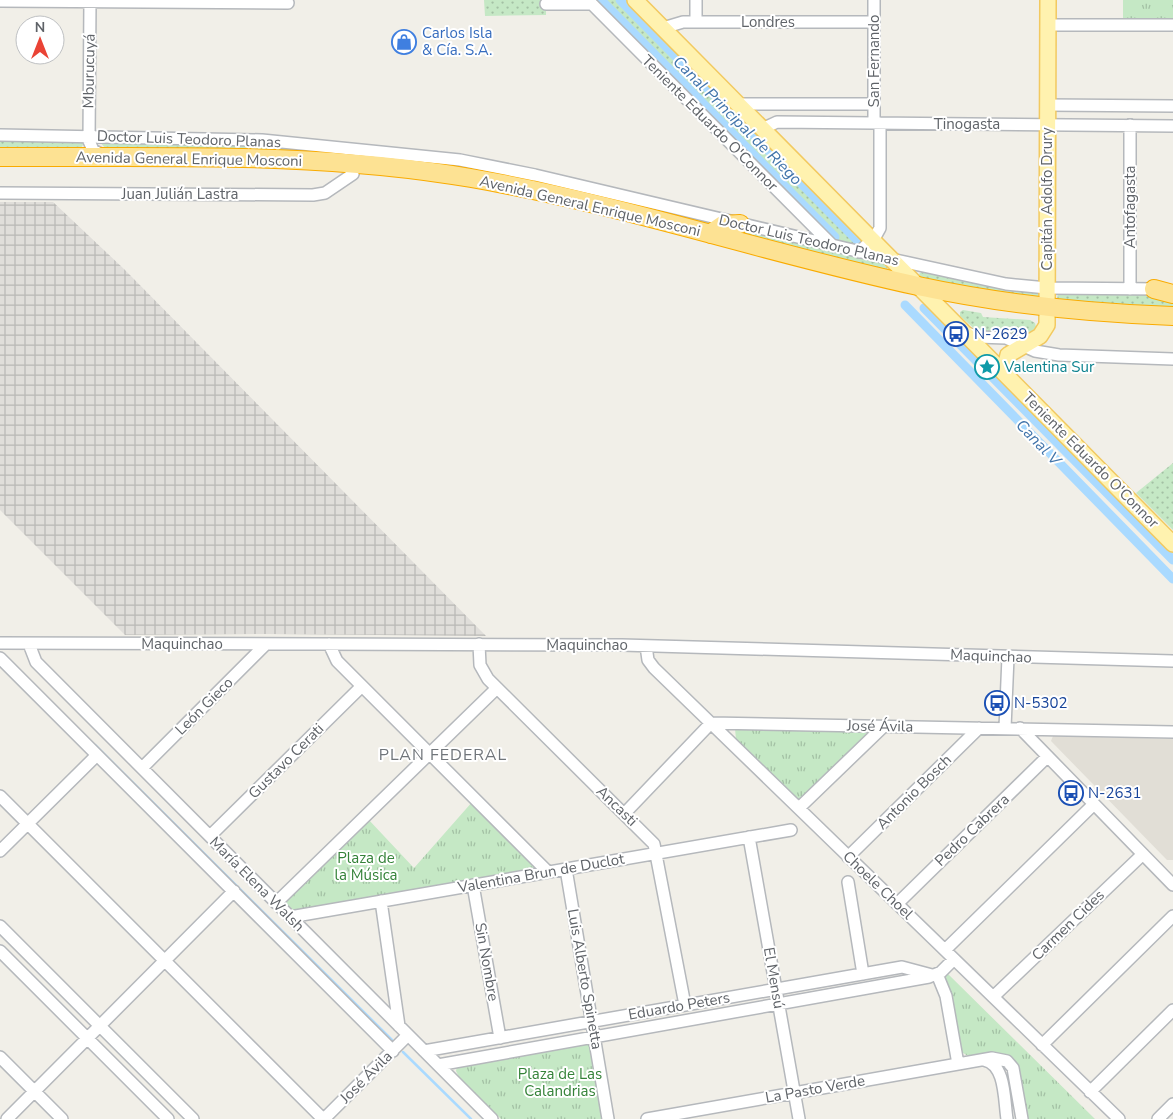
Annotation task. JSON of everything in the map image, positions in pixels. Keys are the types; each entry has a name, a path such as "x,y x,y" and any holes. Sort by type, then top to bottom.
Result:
{"highway":[{"name":"Avenida General Enrique Mosconi","path":"0,157 305,161 429,172 538,192 918,286 1047,312 1173,316"},
{"name":"Avenida General Enrique Mosconi","path":"0,167 274,170 353,174 433,183 517,198 932,300 1173,327"},
{"path":"710,234 723,224 740,224"},
{"path":"1154,289 1173,294"}],"main road":[{"name":"Teniente Eduardo O'Connor","path":"635,0 872,241 967,333 1173,544"},
{"name":"Capitán Adolfo Drury","path":"1047,312 1048,0"},
{"path":"1008,376 1005,368 1006,359 1011,352 1045,331 1047,312"}],"street":[{"path":"0,0 288,2"},
{"path":"696,0 696,22"},
{"name":"San Fernando","path":"872,241 878,234 880,224 877,123 874,104 874,0"},
{"name":"Mburucuyá","path":"88,135 90,1"},
{"path":"546,4 590,2"},
{"name":"Teniente Eduardo O'Connor","path":"590,2 832,246"},
{"name":"Londres","path":"663,28 678,22 874,22"},
{"path":"1048,25 1173,25"},
{"path":"738,104 874,104"},
{"path":"1048,104 1173,106"},
{"name":"Tinogasta","path":"762,129 777,122 1173,126"},
{"name":"Antofagasta","path":"1130,125 1130,289"},
{"name":"Doctor Luis Teodoro Planas","path":"0,135 88,135 262,140 460,160 535,175 891,260 1016,286 1173,290"},
{"path":"88,135 93,150 113,158"},
{"name":"Juan Julián Lastra","path":"0,193 312,195 325,193 353,174"},
{"path":"793,236 803,229 803,217"},
{"path":"859,252 872,241"},
{"path":"918,286 914,278 914,271 918,268 927,267"},
{"path":"967,333 978,337 1006,338 1035,351 1059,355 1173,359"},
{"name":"Maquinchao","path":"0,644 646,646 1173,661"},
{"name":"María Elena Walsh","path":"29,644 36,662 492,1119"},
{"name":"León Gieco","path":"142,768 266,644"},
{"path":"329,644 336,660 548,872"},
{"name":"Ancasti","path":"479,644 482,670 497,688 651,840 657,853 686,1005"},
{"name":"Choele Choel","path":"646,646 646,656 650,664 1118,1119"},
{"path":"1005,728 1008,656"},
{"name":"María Elena Walsh","path":"0,658 393,1051"},
{"name":"Gustavo Cerati","path":"210,836 362,686"},
{"path":"276,903 497,688"},
{"path":"625,813 710,723"},
{"name":"José Ávila","path":"710,723 1173,732"},
{"path":"799,808 884,726"},
{"name":"Antonio Bosch","path":"848,857 979,728"},
{"path":"1020,728 1173,885"},
{"path":"0,851 97,754"},
{"name":"Pedro Cabrera","path":"897,904 1047,756"},
{"path":"0,796 324,1119"},
{"path":"945,950 1094,804"},
{"name":"Valentina Brun de Duclot","path":"290,917 791,830"},
{"name":"El Mensú","path":"749,837 799,1119"},
{"name":"Carmen Cides","path":"993,997 1143,854"},
{"name":"Luis Alberto Spinetta","path":"566,869 608,1119"},
{"path":"848,882 863,974"},
{"name":"Sin Nombre","path":"473,885 500,1038"},
{"path":"6,1119 234,892"},
{"path":"381,901 400,1026"},
{"path":"1042,1045 1173,916"},
{"path":"0,926 193,1119"},
{"path":"0,951 168,1119"},
{"path":"954,959 935,975 945,991 958,1064"},
{"name":"Eduardo Peters","path":"424,1051 906,967 935,975"},
{"name":"Eduardo Peters","path":"438,1065 935,975"},
{"path":"1090,1092 1173,1010"},
{"name":"José Ávila","path":"324,1119 408,1035"},
{"path":"0,1057 62,1119"},
{"path":"983,1060 997,1059 1010,1064 1014,1073 1022,1119"},
{"path":"983,1060 992,1062 998,1070 1007,1119"},
{"name":"La Pasto Verde","path":"646,1119 983,1060"},
{"path":"1158,1119 1173,1104"}],"shaded area":[{"path":"0,202 53,202 124,269 486,636 125,635 0,510"},
{"path":"1053,736 1173,739 1173,860 1167,860 1051,741"}],"green space":[{"path":"484,0 546,0 546,15 485,16"},
{"path":"595,0 629,0 863,239 862,242 857,245 835,240"},
{"path":"1123,0 1173,0 1173,20 1123,20"},
{"path":"0,139 82,141 83,145 80,149 0,149"},
{"path":"99,141 236,141 461,164 715,222 714,226 526,183 106,149"},
{"path":"730,226 885,262 888,270 887,272 725,231"},
{"path":"924,270 1039,292 1038,298 922,280 919,274"},
{"path":"1058,293 1152,294 1173,298 1173,307 1057,300"},
{"path":"963,310 981,313 983,317 1030,320 1035,323 1036,327 1031,333 978,332 960,316 960,312"},
{"path":"1173,463 1173,530 1136,493"},
{"path":"735,729 871,731 799,800 794,798 736,739"},
{"name":"Plaza de la Música","path":"473,801 537,866 537,870 293,912 286,906 287,899 368,819 414,868"},
{"path":"947,973 1095,1119 1025,1119 1017,1071 996,1054 968,1056 960,1051 945,980"},
{"name":"Plaza de Las Calandrias","path":"588,1043 591,1049 604,1119 501,1119 459,1077 456,1071 457,1066"}],"waterway":[{"name":"Canal V","path":"601,0 835,237"},
{"name":"Canal Principal de Riego","path":"620,0 857,240"},
{"name":"Canal V","path":"905,305 1173,579"},
{"name":"Canal Principal de Riego","path":"924,308 1173,560"},
{"path":"95,745 392,1040"},
{"path":"403,1052 471,1119"}],"place":[{"name":"Carlos Isla & Cía. S.A.","path":"404,42"},
{"name":"N-2629","path":"956,334"},
{"name":"Valentina Sur","path":"987,367"},
{"name":"N-5302","path":"997,703"},
{"name":"N-2631","path":"1071,793"}],"district":[{"name":"PLAN FEDERAL","path":"443,754"}]}
